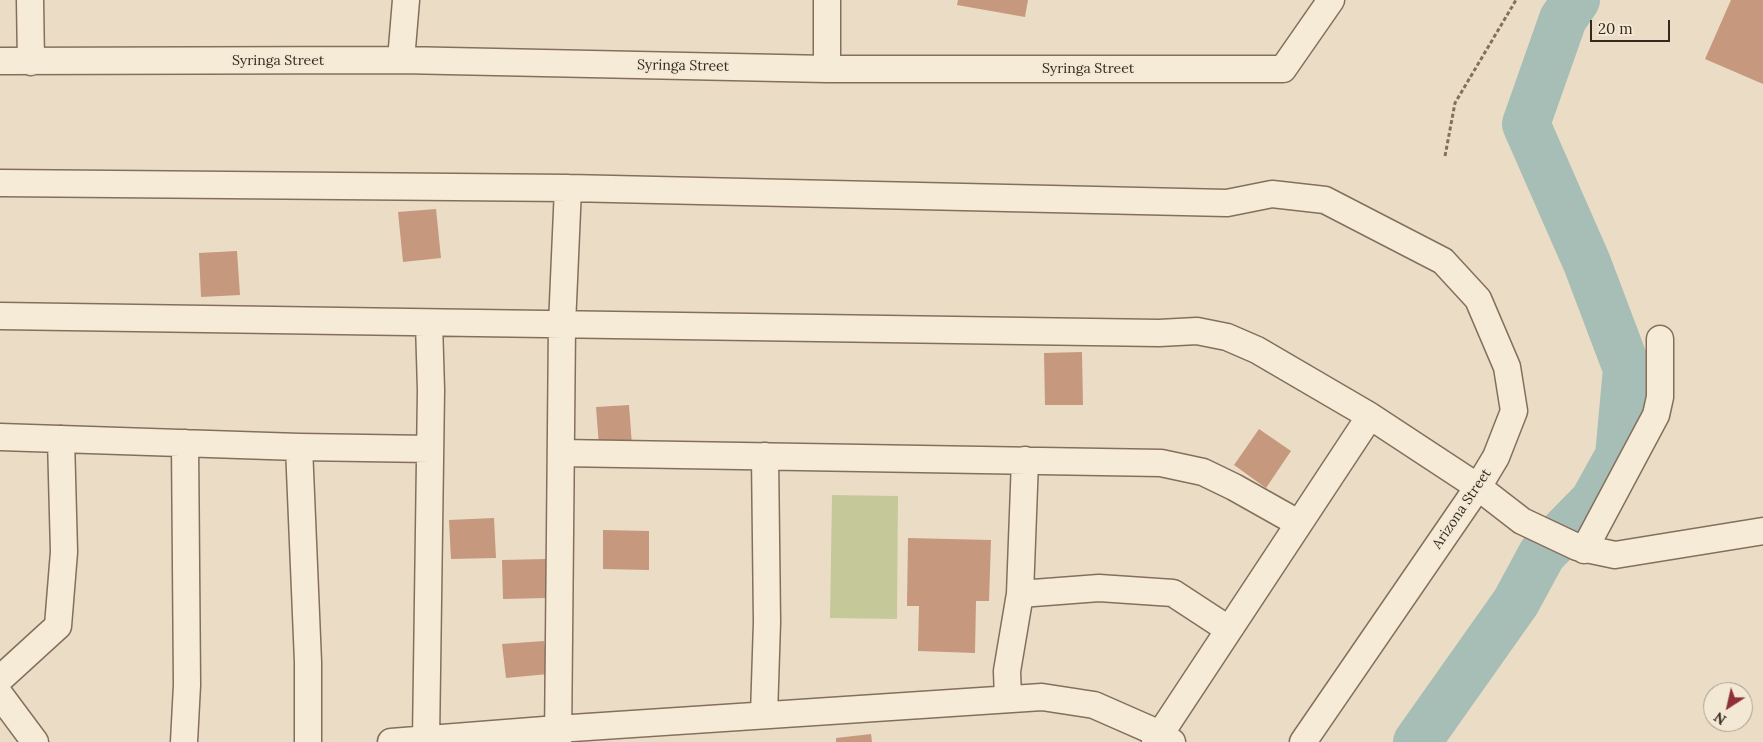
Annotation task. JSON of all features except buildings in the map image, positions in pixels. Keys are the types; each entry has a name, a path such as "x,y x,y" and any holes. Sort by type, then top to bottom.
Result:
{"street":[{"path":"30,0 30,62"},
{"path":"401,60 406,0"},
{"path":"827,0 827,69"},
{"name":"Syringa Street","path":"0,61 401,60 827,69 1283,69 1331,0"},
{"path":"0,183 568,188 562,324 558,735"},
{"name":"Arizona Street","path":"568,188 1226,203 1272,194 1325,200 1443,261 1478,299 1507,367 1514,411 1496,457 1478,487 1303,742"},
{"path":"0,316 1159,333 1197,331 1227,337 1257,350 1370,416 1478,487 1522,521 1581,548 1615,555 1763,531"},
{"path":"426,740 431,390 429,323"},
{"path":"1581,548 1656,415 1660,397 1660,339"},
{"path":"391,742 558,735 764,715 1042,697 1094,705 1162,739 1228,629 1370,416"},
{"path":"0,437 299,447 430,449"},
{"path":"0,679 58,626 64,552 61,439"},
{"path":"184,742 187,685 185,443"},
{"path":"299,447 308,662 308,742"},
{"path":"561,453 1161,463 1202,472 1234,487 1298,523"},
{"path":"764,715 767,622 765,456"},
{"path":"1008,699 1007,671 1020,594 1025,460"},
{"path":"1020,594 1099,588 1173,593 1228,629"},
{"path":"0,695 35,742"}],"path":[{"path":"1445,156 1456,102 1516,0"}],"green space":[{"path":"832,495 898,496 897,619 830,618"}],"waterway":[{"path":"1417,742 1516,602 1542,554 1594,501 1619,456 1627,369 1587,263 1526,124 1563,19 1576,0"}]}
